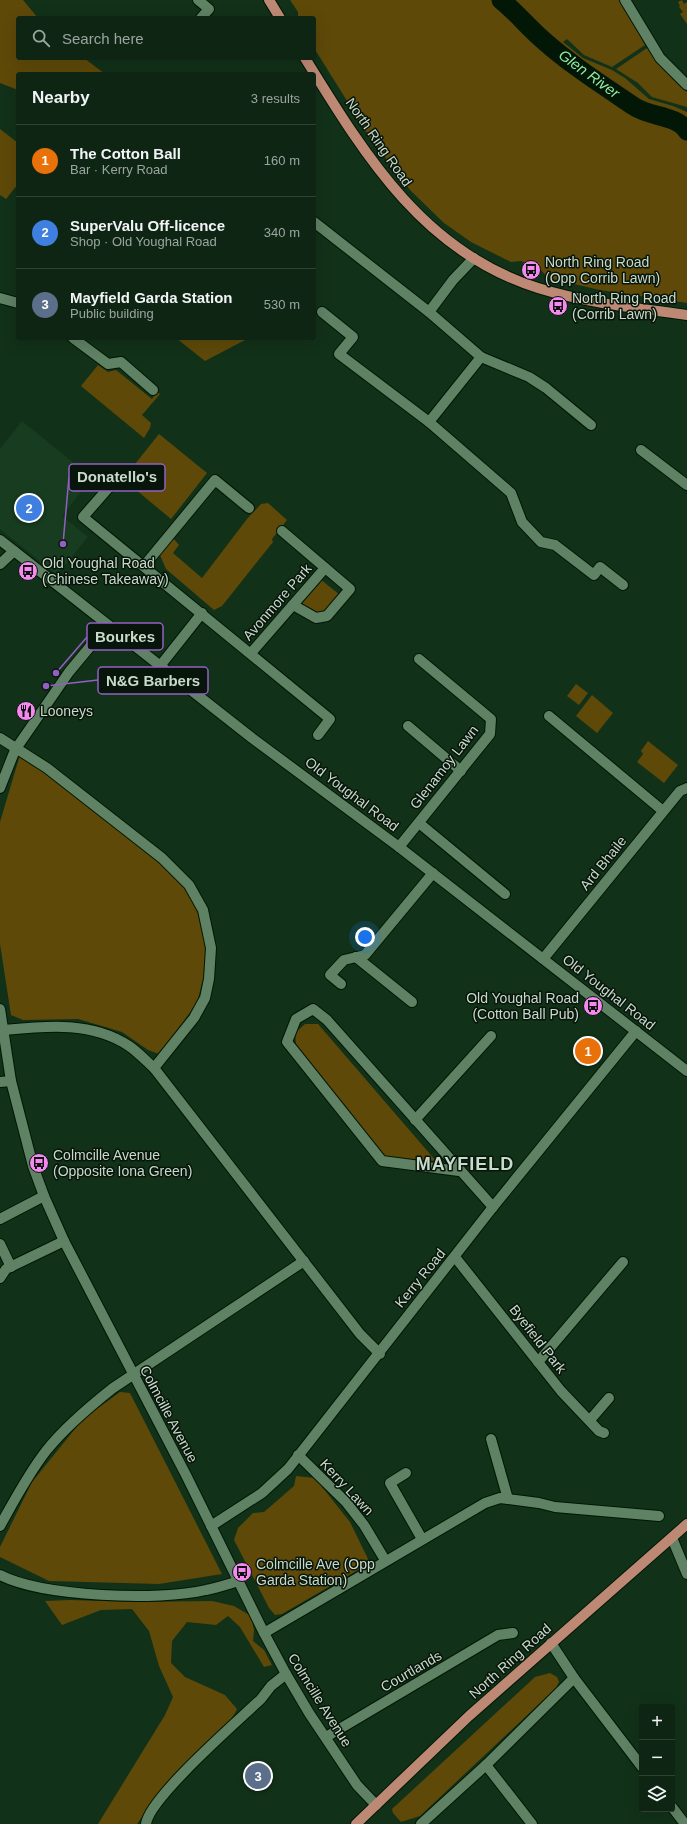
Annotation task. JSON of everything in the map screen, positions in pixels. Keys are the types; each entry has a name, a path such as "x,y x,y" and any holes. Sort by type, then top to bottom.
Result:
{"main road":[{"path":"269,0 279,16"},
{"name":"North Ring Road","path":"306,60 314,72"},
{"name":"North Ring Road","path":"316,75 364,150 388,183 422,219 474,258 520,281 563,295 687,315"},
{"name":"North Ring Road","path":"356,1824 469,1716 687,1524"}],"street":[{"path":"198,0 208,9 203,16"},
{"path":"625,0 633,16 660,58 687,85"},
{"path":"316,224 429,312 481,357 529,377 546,388 591,425"},
{"path":"429,312 453,280 474,258"},
{"path":"0,298 16,302"},
{"path":"322,312 353,337 339,354 429,422 511,493 522,522 541,542 555,545 594,575 600,567 623,585"},
{"path":"77,340 108,364 121,362 153,390"},
{"path":"429,422 481,357"},
{"path":"641,450 687,484"},
{"path":"144,566 215,480 249,508"},
{"name":"Avonmore Park","path":"111,485 83,517 330,718 318,735"},
{"path":"282,531 350,589 327,616 316,618 293,605"},
{"name":"Old Youghal Road","path":"0,540 258,742 433,873 687,1071"},
{"path":"0,564 14,551"},
{"name":"Avonmore Park","path":"251,654 325,568"},
{"path":"160,666 202,613"},
{"path":"0,788 15,750 69,672 108,625"},
{"name":"Glenamoy Lawn","path":"399,847 490,734 491,719 419,660"},
{"path":"549,716 664,811"},
{"path":"408,726 461,771"},
{"path":"0,738 15,750 47,768 162,858 189,885 203,910 212,948 209,979 205,998 194,1018 154,1068"},
{"name":"Ard Bhaile","path":"543,959 680,791 687,788"},
{"path":"419,823 504,894"},
{"path":"341,984 330,975 344,960 365,955 433,873"},
{"path":"356,957 412,1002"},
{"name":"Colmcille Avenue","path":"0,1009 11,1081 33,1166 44,1196 64,1241 286,1674 357,1785 376,1805"},
{"path":"459,1171 382,1161 287,1042 296,1019 313,1010 327,1020 493,1208"},
{"path":"4,1030 63,1026 104,1034 129,1046 154,1068 360,1334 380,1354"},
{"name":"Kerry Road","path":"211,1526 267,1489 288,1469 380,1354 493,1208 636,1031"},
{"path":"415,1120 491,1036"},
{"path":"0,1082 11,1081"},
{"path":"0,1219 44,1196"},
{"path":"0,1278 6,1269 64,1241"},
{"path":"0,1244 11,1267"},
{"name":"Byefield Park","path":"455,1257 561,1391 599,1431 604,1433"},
{"path":"0,1526 26,1480 47,1450 92,1405 133,1375 304,1261"},
{"path":"538,1362 623,1262"},
{"path":"590,1420 609,1398"},
{"path":"491,1438 508,1499"},
{"name":"Kerry Lawn","path":"298,1455 355,1514 364,1525 385,1560"},
{"path":"406,1472 390,1483 422,1539"},
{"path":"264,1633 385,1560 484,1503 500,1498 539,1503 555,1507 659,1516"},
{"path":"672,1538 687,1574"},
{"path":"0,1575 37,1588 92,1594 179,1594 206,1591 239,1581"},
{"name":"Courtlands","path":"326,1737 498,1636 513,1633"},
{"path":"551,1643 574,1678 639,1763"},
{"path":"146,1824 152,1810 166,1789 255,1704 271,1686 286,1674"},
{"path":"421,1824 486,1765 574,1678"},
{"path":"486,1765 532,1824"},
{"path":"675,1811 685,1824"}],"shaded area":[{"path":"0,0 23,0 36,16 16,16 16,60 87,60 102,72 16,72 16,89 0,83"},
{"path":"290,0 621,0 645,45 612,67 584,55 567,39 563,42 583,58 612,70 625,78 649,99 687,112 687,303 600,290 548,278 540,269 521,261 511,262 471,242 444,223 410,190 369,136 316,51 316,16 298,16 298,12"},
{"path":"682,0 684,4 687,2 687,24 680,14 683,12 679,7 678,2"},
{"path":"647,48 675,81 687,92 687,107 652,97 638,83 616,69"},
{"path":"0,129 16,141 16,186 6,199 0,195"},
{"path":"179,340 245,340 205,361"},
{"path":"98,365 108,372 116,370 152,399 157,392 160,394 142,415 151,423 150,428 144,438 81,386"},
{"path":"22,421 92,478 62,516 88,537 57,575 0,529 0,449"},
{"path":"159,434 207,473 171,519 123,479"},
{"path":"268,503 287,520 272,539 273,542 222,606 214,610 166,569 160,555 173,538 179,545 173,553 202,578 247,519 261,504"},
{"path":"320,579 340,595 331,607 320,613 301,605 301,601"},
{"path":"576,684 588,693 579,705 567,696"},
{"path":"592,695 613,713 597,733 576,716"},
{"path":"648,741 678,765 664,783 637,762 643,754 641,751"},
{"path":"20,755 138,843 185,886 205,928 205,971 197,1003 159,1054 148,1050 122,1032 78,1019 23,1020 11,1015 0,944 0,822"},
{"path":"305,1024 318,1024 436,1161 384,1157 296,1044 295,1033"},
{"path":"120,1392 130,1393 222,1574 159,1584 49,1581 0,1557 0,1547 32,1482 83,1419"},
{"path":"296,1476 315,1478 350,1522 370,1563 282,1614 275,1615 269,1608 234,1540 238,1528 253,1513 264,1512 294,1486"},
{"path":"70,1600 136,1602 212,1601 234,1606 251,1616 254,1630 253,1641 264,1650 272,1665 264,1667 240,1627 228,1616 216,1625 187,1622 172,1641 171,1663 185,1677 225,1695 237,1709 222,1730 189,1759 175,1774 137,1824 98,1824 165,1715 173,1697 159,1666 149,1631 132,1609 101,1610 62,1625 45,1601"},
{"path":"550,1673 557,1677 559,1682 556,1688 420,1816 401,1822 393,1813 392,1809 535,1677"}],"waterway":[{"name":"Glen River","path":"501,0 543,40 588,75 635,107 648,113 677,122 687,131"}],"place":[{"name":"North Ring Road (Opp Corrib Lawn)","path":"531,270"},
{"name":"North Ring Road (Corrib Lawn)","path":"558,306"},
{"name":"SuperValu Off-licence","path":"29,508"},
{"name":"Donatello's","path":"63,544"},
{"name":"Old Youghal Road (Chinese Takeaway)","path":"28,571"},
{"name":"Bourkes","path":"56,673"},
{"name":"N&G Barbers","path":"46,686"},
{"name":"Looneys","path":"26,711"},
{"name":"Old Youghal Road (Cotton Ball Pub)","path":"593,1006"},
{"name":"The Cotton Ball","path":"588,1051"},
{"name":"Colmcille Avenue (Opposite Iona Green)","path":"39,1163"},
{"name":"Colmcille Ave (Opp Garda Station)","path":"242,1572"},
{"name":"Mayfield Garda Station","path":"258,1776"}],"district":[{"name":"MAYFIELD","path":"465,1164"}]}
